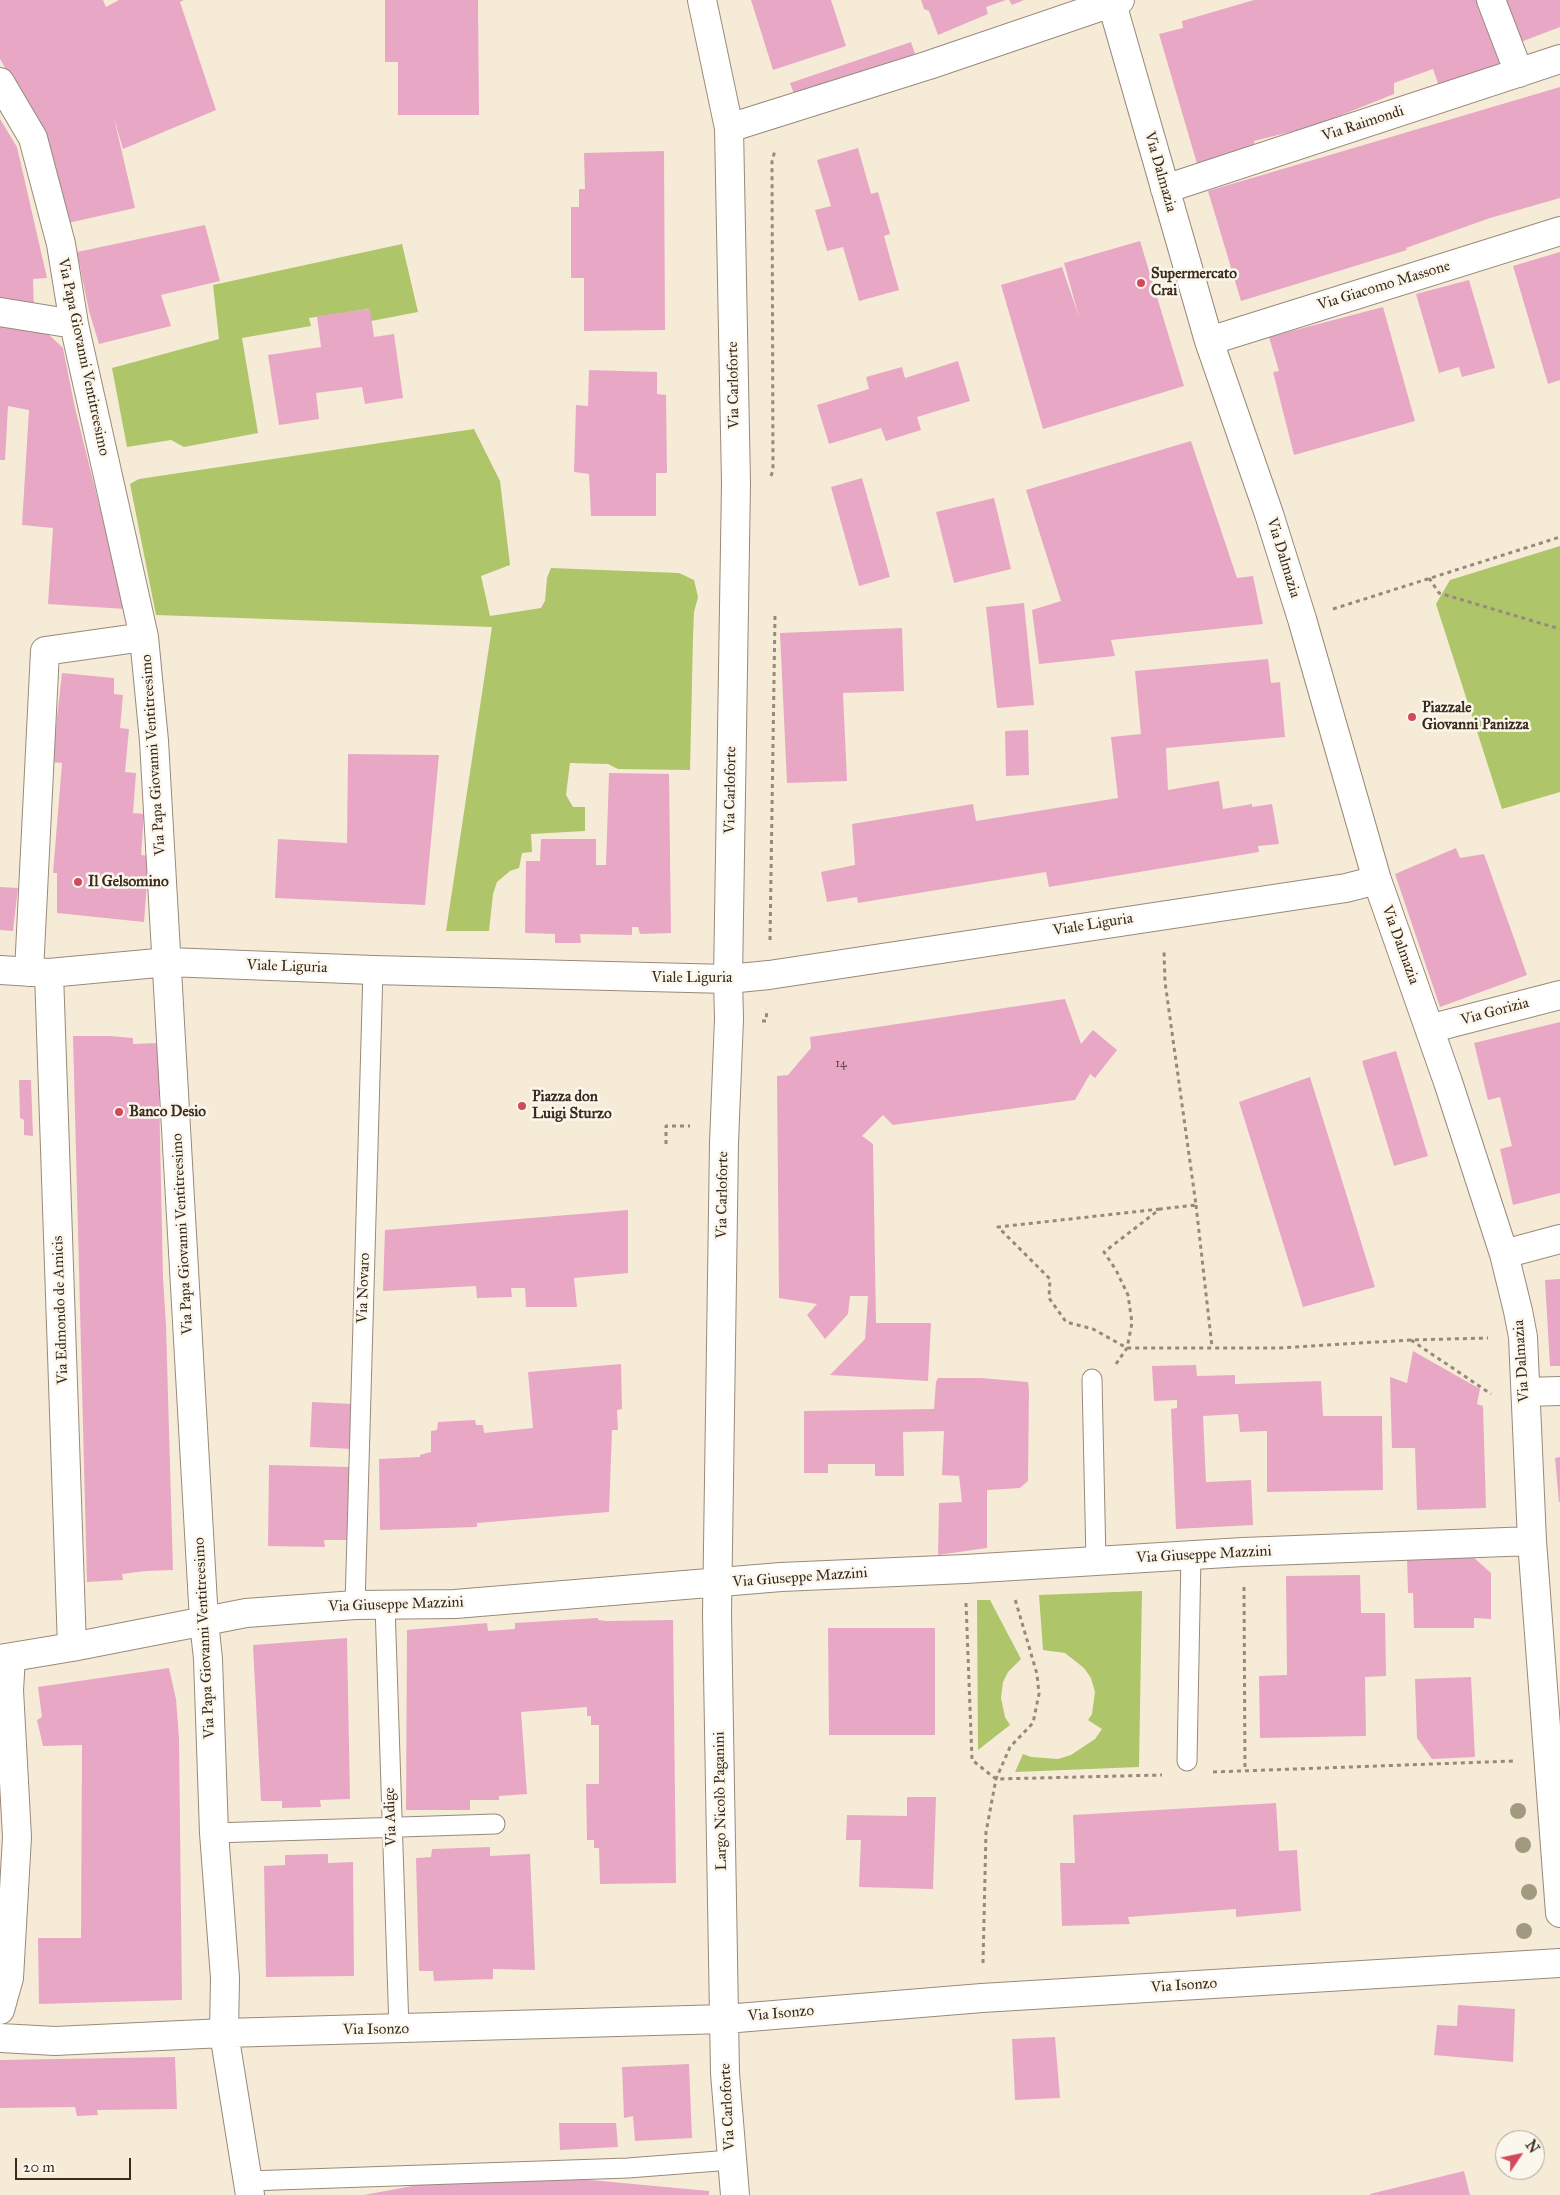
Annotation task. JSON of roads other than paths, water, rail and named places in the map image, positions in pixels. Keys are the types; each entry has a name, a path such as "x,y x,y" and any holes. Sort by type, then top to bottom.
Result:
{"street":[{"name":"Via Carloforte","path":"702,0 729,128 736,483 728,979 729,1019 724,1143 717,1583"},
{"path":"1491,0 1519,73"},
{"path":"729,128 929,65 1114,1"},
{"name":"Via Dalmazia","path":"1114,1 1209,341 1269,514 1302,619 1376,880 1431,1030 1504,1254 1523,1337 1532,1541 1560,1914"},
{"name":"Via Raimondi","path":"1165,189 1560,59"},
{"name":"Via Papa Giovanni Ventitreesimo","path":"0,82 32,138 61,244 74,324 144,637 154,742 168,962 204,1621 208,1658 214,1832 224,1978 224,2033 249,2188"},
{"name":"Via Giacomo Massone","path":"1209,341 1560,231"},
{"path":"0,312 74,324"},
{"name":"Via Edmondo de Amicis","path":"72,1647 39,972 45,651 144,637"},
{"name":"Viale Liguria","path":"0,970 39,972 168,962 373,970 728,979 769,975 1161,914 1346,888 1376,880"},
{"name":"Via Gorizia","path":"1431,1030 1560,995"},
{"path":"1504,1254 1560,1239"},
{"path":"1526,1405 1560,1391"},
{"name":"Via Giuseppe Mazzini","path":"5,1658 246,1613 355,1606 455,1604 674,1584 717,1583 781,1577 965,1569 1243,1552 1532,1541"},
{"name":"Largo Nicolò Paganini","path":"717,1583 725,2019"},
{"path":"0,2010 9,1978 17,1837 9,1690 5,1658"},
{"name":"Via Isonzo","path":"0,2038 55,2041 224,2033 399,2030 725,2019 982,1998 1560,1963"},
{"name":"Via Carloforte","path":"725,2019 725,2073 735,2195"}],"lane":[{"name":"Via Novaro","path":"355,1606 373,970"},
{"path":"1092,1379 1096,1560"},
{"path":"1187,1760 1191,1555"},
{"name":"Via Adige","path":"385,1605 399,2030"},
{"path":"214,1832 392,1829 495,1824"},
{"path":"249,2188 628,2168 731,2160"}],"place":[{"name":"Supermercato Crai","path":"1141,283"},
{"name":"Piazzale Giovanni Panizza","path":"1412,717"},
{"name":"Il Gelsomino","path":"78,882"},
{"name":"Piazza don Luigi Sturzo","path":"522,1106"},
{"name":"Banco Desio","path":"119,1112"}]}
